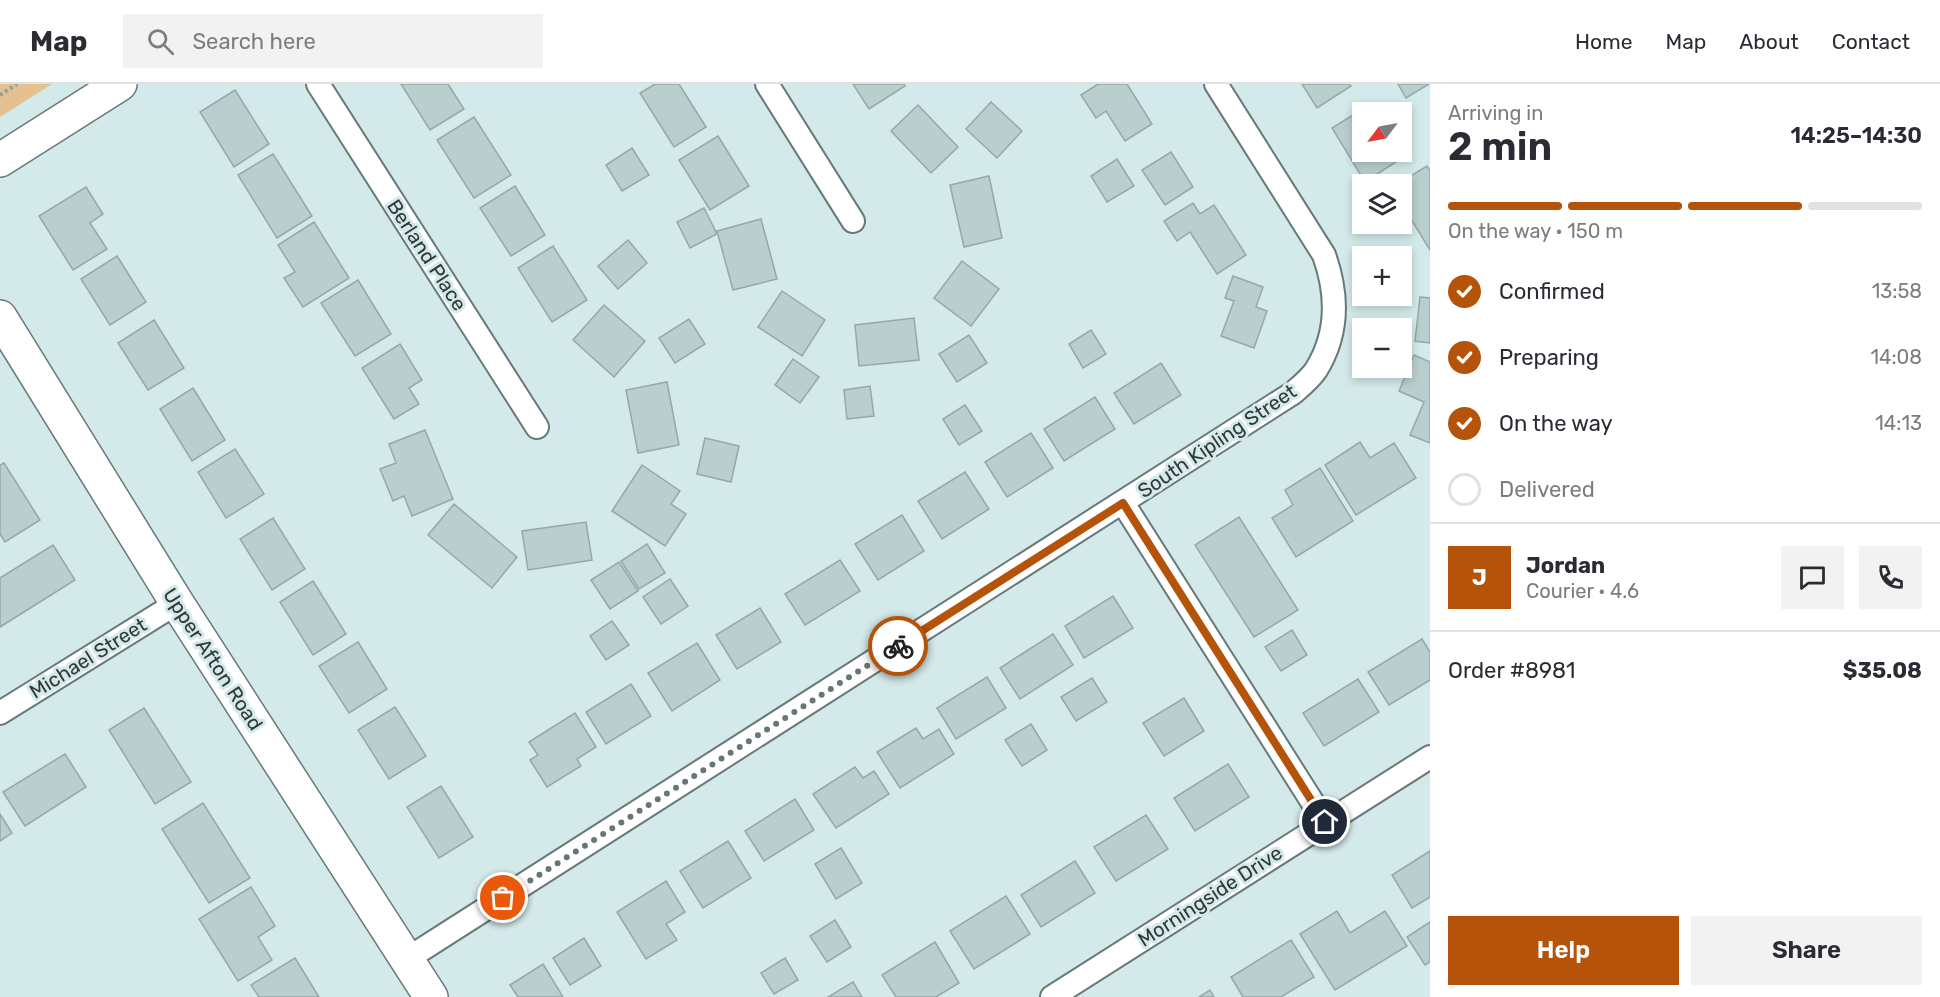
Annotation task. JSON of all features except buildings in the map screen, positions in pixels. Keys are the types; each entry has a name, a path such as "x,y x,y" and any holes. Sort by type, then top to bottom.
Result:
{"street":[{"path":"0,160 120,84"},
{"name":"Berland Place","path":"318,84 537,427"},
{"path":"767,84 853,221"},
{"name":"South Kipling Street","path":"407,959 1123,503 1293,393 1315,372 1329,345 1333,327 1335,297 1324,255 1216,84"},
{"name":"Upper Afton Road","path":"0,317 177,603 431,997"},
{"path":"1123,503 1325,822"},
{"name":"Michael Street","path":"0,713 177,603"},
{"name":"Morningside Drive","path":"1052,997 1430,757"}],"path":[{"path":"0,95 18,84"}],"shaded area":[{"path":"0,84 52,84 0,117"}],"way so far":[{"path":"503,898 898,646"}],"route":[{"path":"898,646 1123,503 1325,822"}]}
